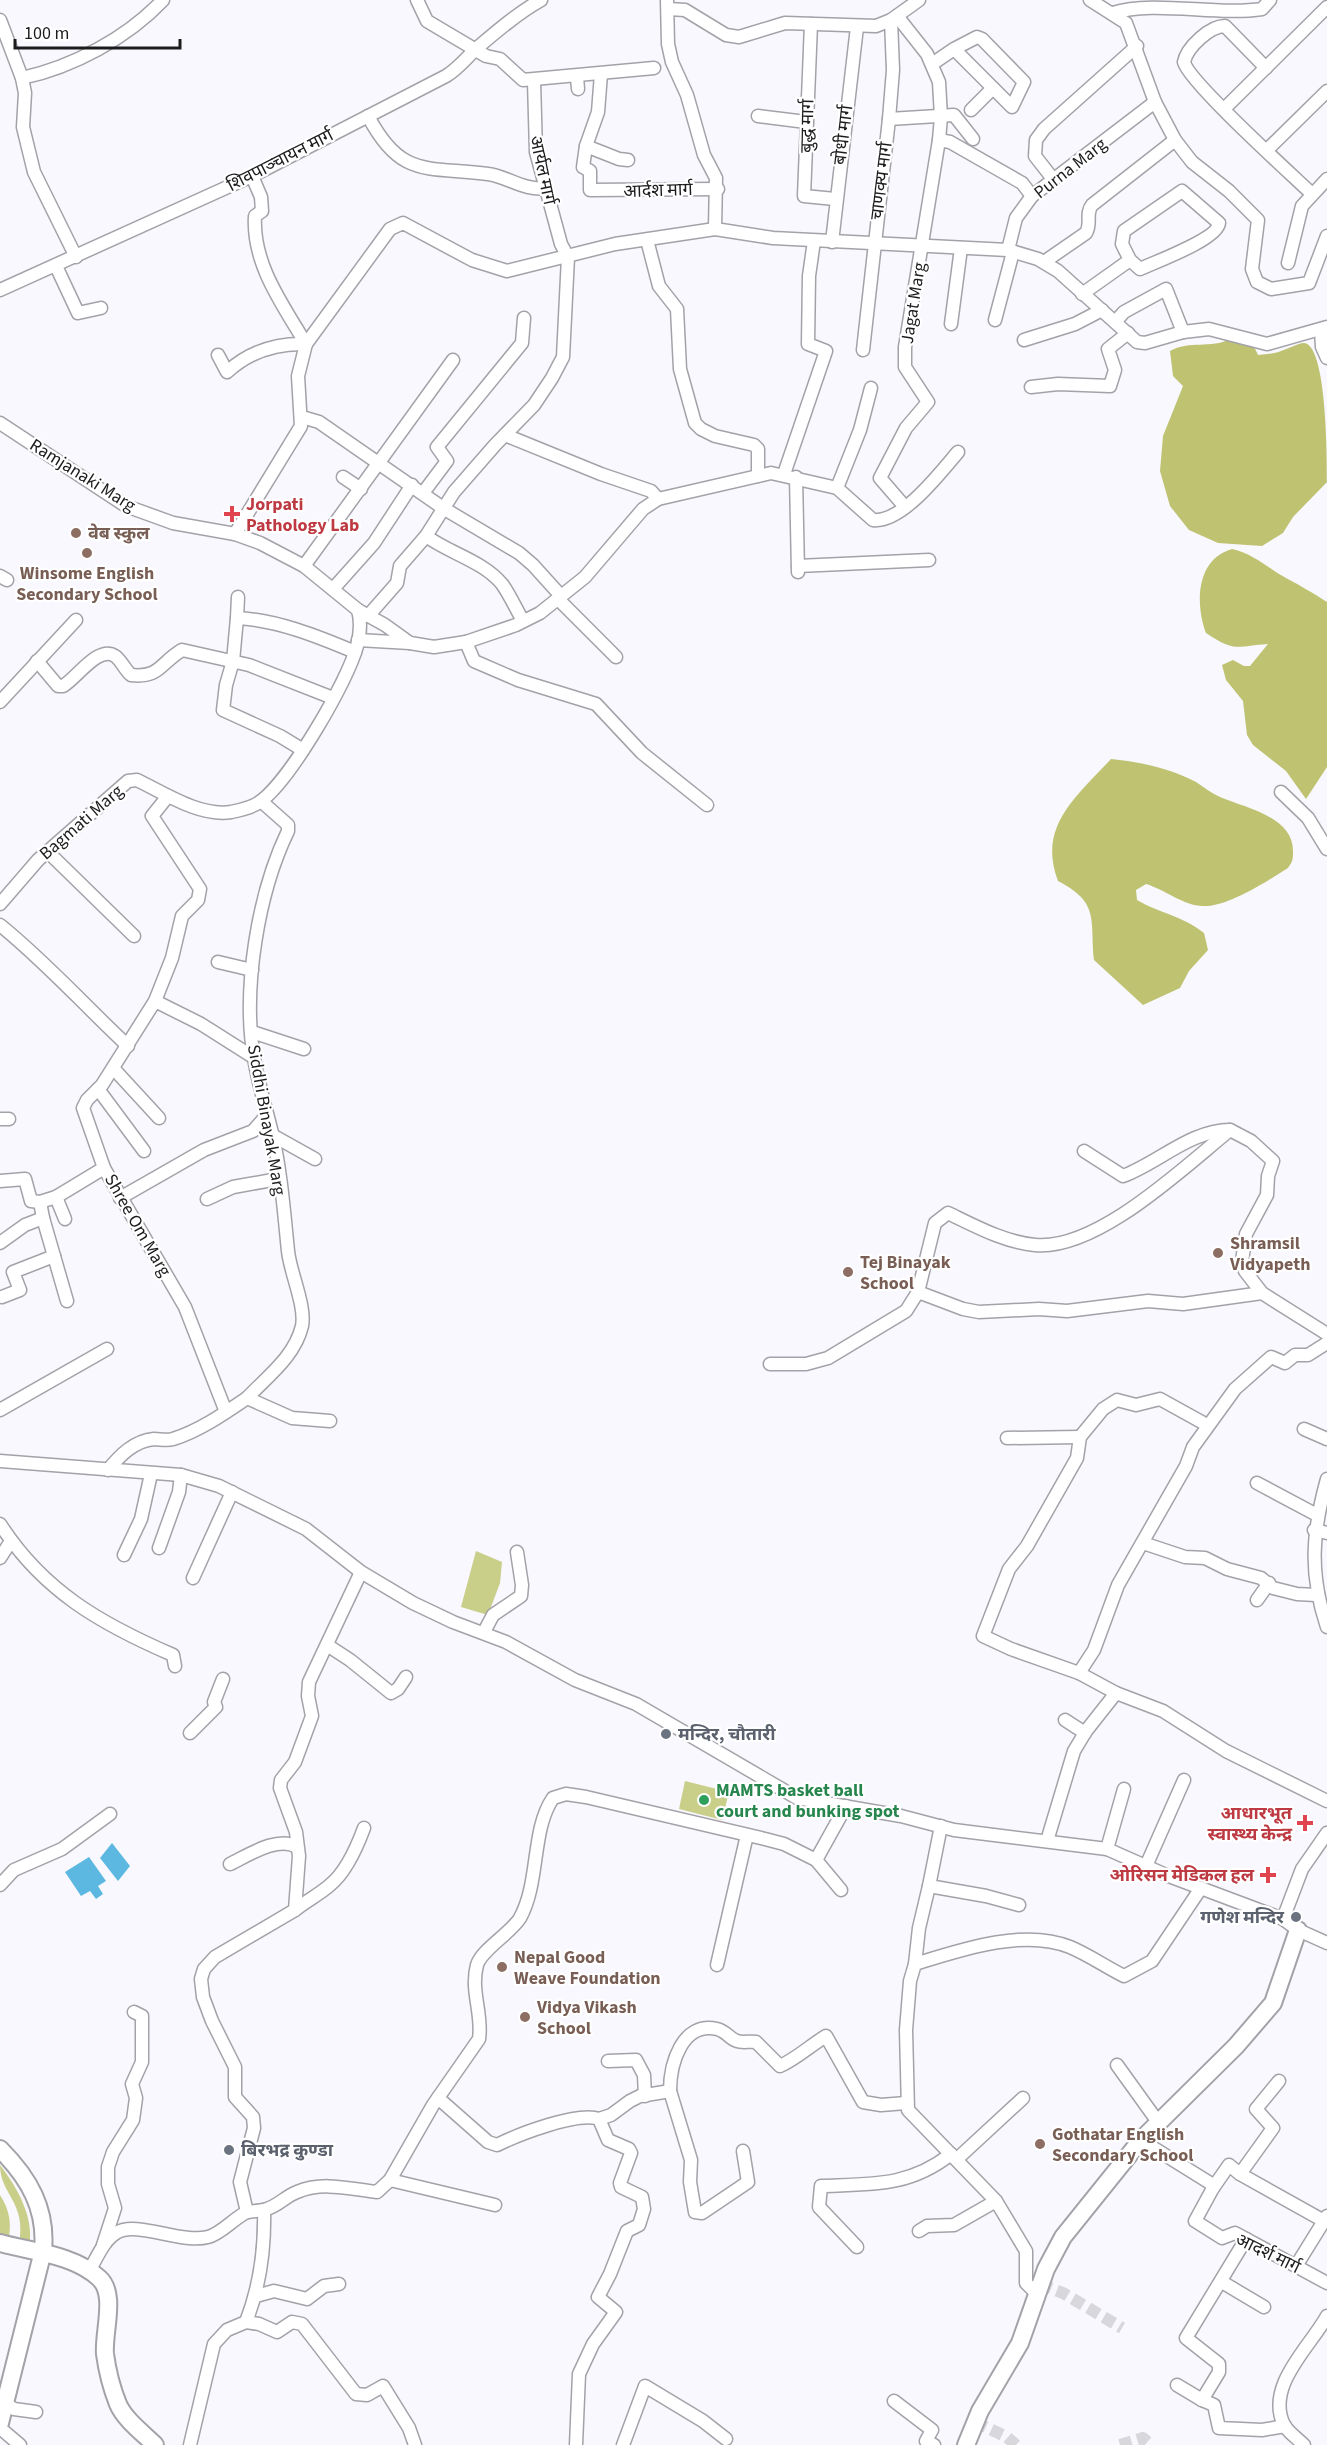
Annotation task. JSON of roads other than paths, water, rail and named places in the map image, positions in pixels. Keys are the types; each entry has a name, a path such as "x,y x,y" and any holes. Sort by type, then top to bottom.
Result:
{"street":[{"path":"22,78 62,65 97,48 124,32 163,0"},
{"path":"417,0 427,21 486,56 500,59 523,80 578,83 602,74 654,68"},
{"name":"शिवपाञ्चायन मार्ग","path":"0,290 252,176 458,68 475,50 541,0"},
{"path":"715,229 718,189 716,178 698,139 687,95 672,62 668,44 668,4 688,5 733,37 785,23 876,26 894,18 919,0"},
{"path":"1090,0 1126,23 1137,46 1155,102 1174,140 1192,162 1229,191 1258,219 1252,270 1254,278 1260,285 1270,289 1309,283 1327,236"},
{"path":"1113,13 1123,7 1138,4 1180,5 1247,12 1262,9 1270,0"},
{"path":"1224,109 1327,7"},
{"name":"Jagat Marg","path":"894,18 932,64 939,82 941,117 923,248 910,306 905,367 928,402 906,428 880,478 905,507"},
{"name":"चाणक्य मार्ग","path":"862,350 889,119 894,18"},
{"path":"0,20 22,78 25,93 23,127 29,157 41,187 76,257"},
{"name":"बुद्ध मार्ग","path":"811,24 804,196 835,199"},
{"path":"1266,68 1225,26 1212,29 1185,57 1185,67 1224,109 1312,195"},
{"name":"बोधी मार्ग","path":"832,242 856,27"},
{"path":"932,64 954,49 977,37 982,39 1024,82 1012,106 954,49"},
{"path":"1053,179 1035,156 1036,140 1044,129 1137,46"},
{"path":"602,74 598,112 586,146 622,157"},
{"name":"आर्यल मार्ग","path":"534,81 536,152 561,244 568,257"},
{"path":"972,110 993,88"},
{"path":"1267,150 1327,91"},
{"name":"Purna Marg","path":"995,320 1016,218 1032,196 1155,102"},
{"path":"941,117 954,115 973,139"},
{"path":"368,116 376,130 411,165 487,174 529,189 546,188"},
{"path":"758,116 806,122"},
{"name":"चाणक्य मार्ग","path":"889,119 941,117"},
{"path":"939,140 950,142 1022,183 1032,196"},
{"path":"1044,262 1086,233 1089,229 1088,211 1092,205 1174,140"},
{"name":"आर्दश मार्ग","path":"586,146 584,167 590,171 590,190 599,192 718,189"},
{"path":"252,176 261,197 262,211 255,216 255,227 263,265 306,344"},
{"path":"1288,262 1302,206 1327,179"},
{"path":"1182,191 1219,224 1216,231 1204,239 1140,269 1130,260 1122,244 1124,231 1182,191"},
{"path":"235,534 297,435 302,417 298,376 306,344 390,229 403,224 445,248 499,270 515,270 594,248 715,229 773,238 1010,251 1044,262 1116,321 1137,342 1145,343 1183,332 1209,329 1268,344 1324,328 1322,348 1327,358"},
{"path":"647,240 659,286 677,309 681,369 690,415 701,429 758,449 758,476"},
{"path":"814,241 807,312 808,344 826,351 790,475 798,570 929,560"},
{"path":"951,324 961,248"},
{"path":"261,801 303,750 333,698 356,646 360,617 397,584 400,566 426,536 443,508 534,405 563,357 568,257"},
{"path":"1082,294 1130,260"},
{"path":"56,266 78,313 101,308"},
{"path":"1116,321 1124,312 1166,289 1183,332"},
{"path":"1024,340 1075,324 1102,310"},
{"path":"423,493 447,461 437,447 522,342 524,318"},
{"path":"1031,387 1058,384 1110,386 1115,370 1108,349 1128,333"},
{"path":"218,355 227,372 247,356 261,351 288,344 306,344"},
{"path":"304,566 453,360"},
{"path":"837,488 860,430 871,388"},
{"path":"302,417 319,422 443,508 519,553 533,565 559,598 616,657"},
{"name":"Ramjanaki Marg","path":"0,423 126,506 173,523 235,534 260,543 304,566 363,613 410,643 444,647 466,642 523,621 559,598 602,560 643,509 658,499 758,476 790,475 837,488 873,520 892,518 958,452"},
{"path":"506,435 601,474 651,491 658,499"},
{"path":"343,477 361,489"},
{"path":"333,589 374,543 412,485"},
{"path":"426,536 440,546 452,549 501,584 523,621"},
{"path":"238,597 233,661 226,685 223,710 280,735 303,750"},
{"path":"237,618 257,619 356,646 410,643"},
{"path":"0,702 76,620"},
{"path":"466,642 474,661 518,680 596,705 642,753 707,805"},
{"path":"37,661 58,686 63,686 99,655 116,656 131,675 143,676 155,674 167,660 182,651 233,661 333,698"},
{"name":"Bagmati Marg","path":"0,904 38,860 128,781 137,780 168,796 212,812 230,812 261,801"},
{"path":"1281,792 1308,818 1327,849"},
{"name":"Shree Om Marg","path":"168,796 152,816 200,889 200,894 182,916 172,958 155,1001 128,1046 83,1108 104,1168 185,1307 226,1412"},
{"name":"Siddhi Binayak Marg","path":"108,1470 125,1451 139,1443 152,1439 171,1440 226,1412 247,1398 294,1349 302,1325 303,1312 290,1266 272,1135 253,1057 252,970 266,887 288,831 288,825 261,801"},
{"path":"48,852 134,936"},
{"path":"0,925 28,948 128,1046"},
{"path":"218,962 252,970"},
{"path":"155,1001 201,1024 253,1057"},
{"path":"252,1032 304,1048"},
{"path":"113,1068 159,1118"},
{"path":"98,1089 144,1151"},
{"path":"120,1198 204,1150 254,1131 267,1115"},
{"path":"1084,1151 1123,1176 1139,1171 1200,1136 1216,1130 1230,1130 1251,1141 1273,1161 1268,1176 1267,1195 1246,1234 1242,1261 1245,1271 1262,1293 1327,1334"},
{"path":"770,1364 806,1364 828,1358 906,1311 918,1292 935,1223 948,1213 1018,1242 1037,1245 1072,1239 1102,1226 1158,1191 1230,1130"},
{"path":"272,1135 315,1159"},
{"path":"0,1181 25,1179 31,1201 40,1202 56,1197 104,1168"},
{"path":"207,1199 233,1187 278,1179"},
{"path":"56,1197 65,1219"},
{"path":"40,1202 67,1301"},
{"path":"0,1243 25,1225 44,1218"},
{"path":"2,1297 20,1290 13,1272 54,1256"},
{"path":"918,1292 963,1309 979,1312 1039,1308 1067,1311 1148,1301 1183,1304 1262,1293"},
{"path":"1080,1673 1094,1650 1118,1585 1207,1425 1235,1389 1264,1361 1271,1358 1285,1363 1295,1355 1308,1355 1327,1343"},
{"path":"0,1410 107,1349"},
{"path":"247,1398 292,1418 330,1421"},
{"path":"1207,1425 1160,1399 1136,1405 1117,1400 1103,1409 1080,1437 1077,1458 1027,1546 1009,1569 983,1636 1011,1649 1080,1673 1116,1693 1163,1711 1226,1751 1327,1801"},
{"path":"1304,1429 1327,1439"},
{"path":"1007,1438 1080,1437"},
{"path":"0,1461 181,1475 232,1492 306,1529 361,1572 443,1617 484,1632 575,1680 636,1704 797,1798 941,1826 1107,1849 1283,1919 1298,1930 1327,1943"},
{"path":"124,1555 141,1518 151,1474"},
{"path":"159,1548 173,1511 181,1475"},
{"path":"1327,1479 1314,1530 1316,1595 1327,1627"},
{"path":"1257,1483 1317,1515"},
{"path":"193,1578 232,1492"},
{"path":"0,1524 11,1541 43,1578 66,1599 110,1624 173,1654 175,1666"},
{"path":"1314,1530 1327,1533"},
{"path":"0,1558 11,1541"},
{"path":"1143,1543 1185,1557 1205,1558 1227,1569 1245,1573 1269,1583 1273,1588 1297,1594 1316,1595"},
{"path":"484,1632 493,1615 521,1596 522,1585 517,1552"},
{"path":"295,1910 300,1865 296,1832 280,1788 281,1780 295,1762 312,1716 308,1696 309,1682 361,1572"},
{"path":"1257,1600 1269,1583"},
{"path":"327,1646 356,1665 391,1693 398,1689 406,1677"},
{"path":"190,1733 216,1707 214,1702 224,1679"},
{"path":"1047,1841 1074,1751 1116,1693"},
{"path":"1065,1720 1085,1733"},
{"path":"1146,1866 1184,1780"},
{"path":"1107,1849 1124,1789"},
{"path":"103,2245 116,2233 126,2229 177,2238 211,2236 247,2212 278,2206 294,2193 319,2185 377,2192 390,2180 438,2098 479,2038 474,2000 477,1962 520,1917 536,1868 543,1821 553,1798 566,1794 586,1797 784,1844 816,1860 841,1890"},
{"path":"816,1860 846,1806"},
{"path":"1,1881 14,1870 62,1849 110,1814"},
{"path":"941,1826 910,1981 906,2030 906,2103 911,2116 996,2201 1026,2251 1026,2283 1038,2294"},
{"path":"247,2212 240,2182 254,2134 253,2117 235,2097 235,2067 212,2021 201,1979 205,1966 215,1957 295,1910 315,1893 330,1885 356,1848 364,1828"},
{"path":"1283,1919 1302,1869 1327,1833"},
{"path":"717,1965 747,1834"},
{"path":"230,1864 285,1843 297,1846"},
{"path":"929,1886 986,1896 1019,1905"},
{"path":"915,1964 968,1947 1029,1940 1068,1946 1124,1976 1152,1961 1201,1888"},
{"path":"966,2445 980,2411 1020,2343 1046,2269 1063,2237 1141,2140 1236,2046 1273,2003 1298,1930"},
{"path":"89,2271 103,2245 115,2208 108,2184 108,2167 113,2152 133,2120 136,2098 132,2084 142,2062 142,2016 134,2012"},
{"path":"743,2151 748,2182 702,2213 694,2212 690,2182 691,2160 670,2091 672,2066 679,2050 690,2035 703,2027 720,2030 738,2042 756,2042 780,2066 790,2062 798,2053 826,2036 863,2102 881,2105 906,2103"},
{"path":"608,2061 636,2060 644,2075 645,2096"},
{"path":"1118,2065 1158,2122"},
{"path":"1240,2174 1273,2128 1256,2109 1279,2081"},
{"path":"438,2098 488,2142 497,2145 520,2135 578,2118 599,2119 622,2109 630,2101 670,2091"},
{"path":"857,2247 819,2207 821,2186 885,2183 908,2179 931,2169 954,2157 1023,2098"},
{"path":"576,2445 579,2374 592,2344 616,2312 598,2297 598,2293 610,2274 627,2231 639,2225 644,2209 642,2197 621,2187 620,2183 631,2153 629,2149 608,2140 599,2119"},
{"path":"1141,2140 1210,2183 1213,2188"},
{"path":"0,2149 22,2173 36,2197 45,2232 36,2251 0,2423"},
{"path":"1213,2188 1226,2159 1240,2174 1325,2219 1296,2266"},
{"path":"390,2180 495,2205"},
{"name":"आदर्श मार्ग","path":"1213,2188 1195,2221 1222,2238 1235,2233 1327,2283"},
{"path":"919,2232 927,2226 954,2225 996,2201"},
{"path":"246,2322 256,2296 264,2210"},
{"path":"1202,2400 1220,2368 1186,2338 1246,2239"},
{"path":"0,2243 36,2251 89,2271 105,2283 107,2295 105,2354 118,2404 155,2445"},
{"path":"1221,2282 1264,2307"},
{"path":"256,2296 273,2291 307,2299 324,2286 339,2284"},
{"path":"1304,2445 1285,2426 1280,2400 1285,2378 1327,2316"},
{"path":"190,2445 214,2344 227,2330 246,2322 260,2324 278,2332 292,2322 302,2324 356,2394 367,2395 383,2386 409,2428 415,2445"},
{"path":"1177,2385 1214,2405 1218,2411 1219,2428 1262,2430 1285,2426"},
{"path":"624,2445 645,2386 703,2421 726,2439"},
{"path":"894,2401 932,2430 926,2440 934,2445"},
{"path":"4,2403 15,2409 36,2412"},
{"path":"0,2428 20,2445"}],"water":[{"path":"112,1843 130,1866 118,1881 100,1858"},
{"path":"89,1857 106,1881 98,1886 103,1894 96,1899 90,1891 81,1896 65,1872"}],"tunnel":[{"path":"1040,2284 1063,2293 1122,2328"},
{"path":"975,2422 1007,2437 1016,2445"},
{"path":"1120,2445 1143,2438 1151,2445"}],"place":[{"name":"Jorpati Pathology Lab","path":"232,514"},
{"name":"वेब स्कुल","path":"76,533"},
{"name":"Winsome English Secondary School","path":"87,553"},
{"name":"Shramsil Vidyapeth","path":"1218,1253"},
{"name":"Tej Binayak School","path":"848,1272"},
{"name":"मन्दिर, चौतारी","path":"666,1734"},
{"name":"MAMTS basket ball court and bunking spot","path":"704,1800"},
{"name":"आधारभूत स्वास्थ्य केन्द्र","path":"1305,1823"},
{"name":"ओरिसन मेडिकल हल","path":"1268,1875"},
{"name":"गणेश मन्दिर","path":"1296,1917"},
{"name":"Nepal Good Weave Foundation","path":"502,1967"},
{"name":"Vidya Vikash School","path":"525,2017"},
{"name":"Gothatar English Secondary School","path":"1040,2144"},
{"name":"बिरभद्र कुण्डा","path":"229,2150"}]}
